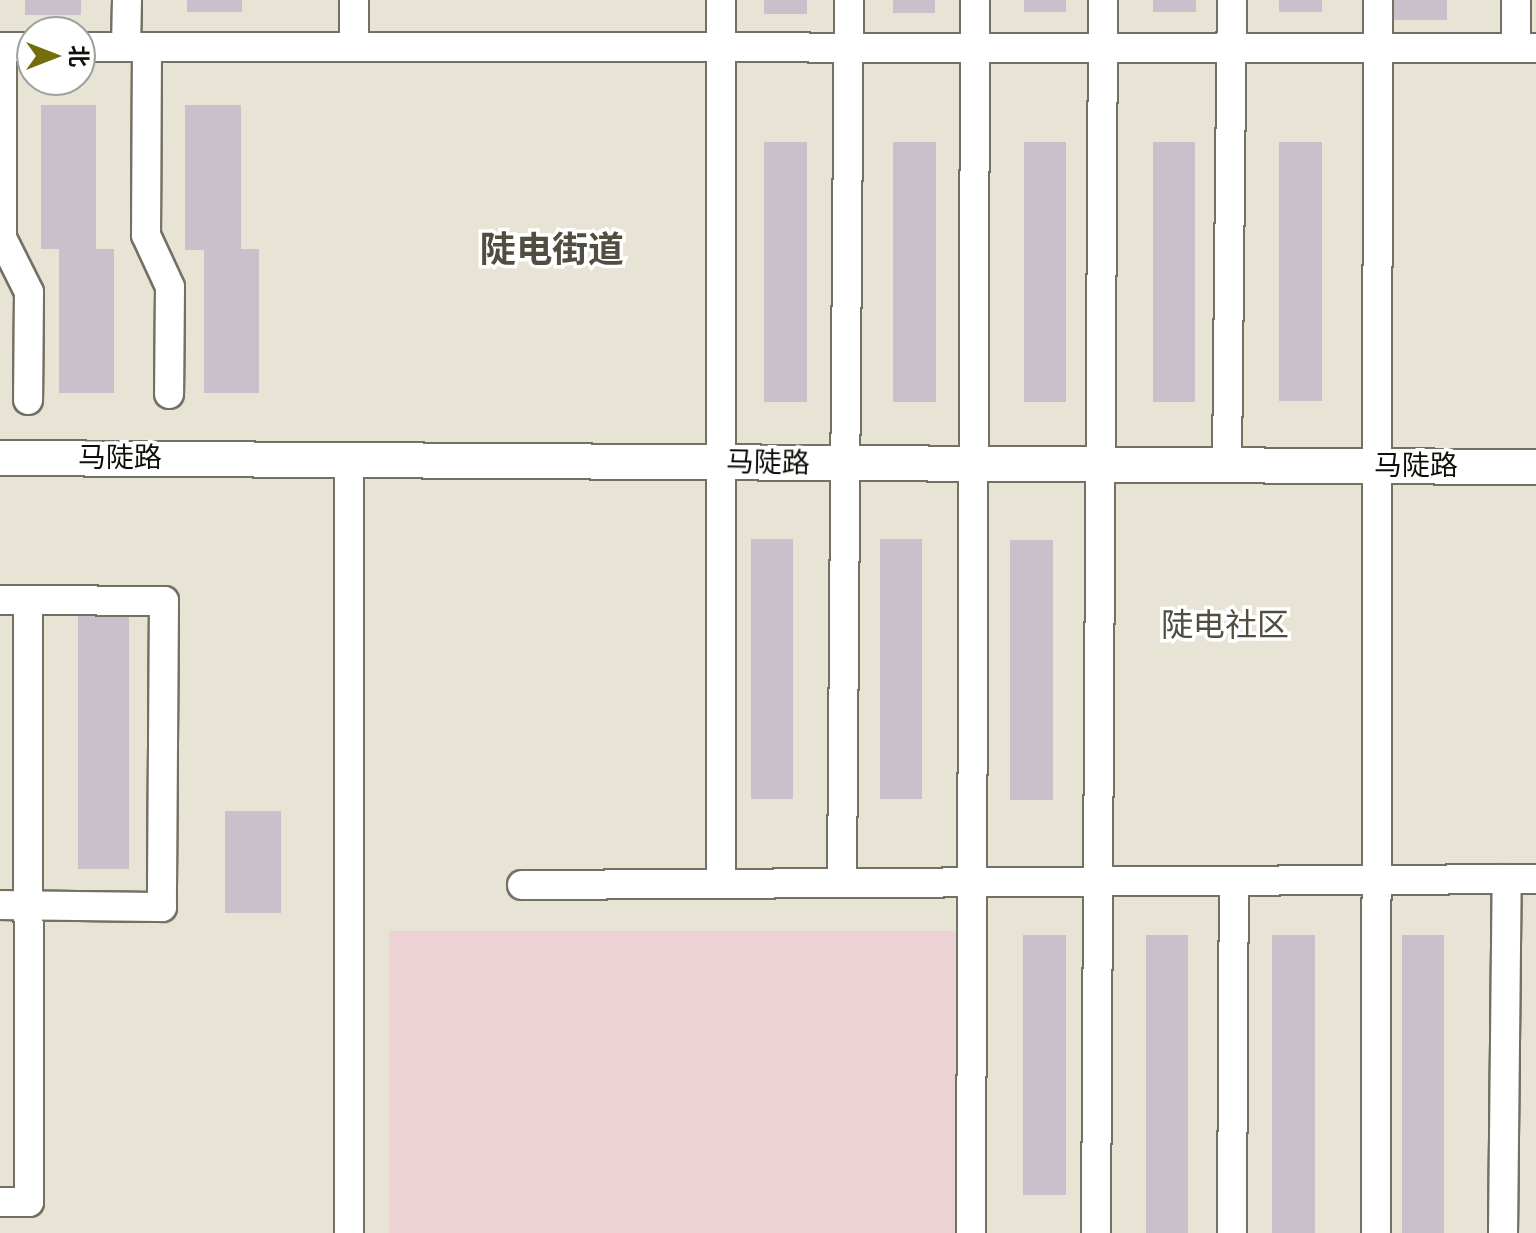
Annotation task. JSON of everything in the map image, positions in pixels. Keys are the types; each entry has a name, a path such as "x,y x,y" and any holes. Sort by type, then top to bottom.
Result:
{"street":[{"path":"127,0 137,47 146,235 170,287 169,394"},
{"path":"354,0 354,47"},
{"path":"721,0 721,884"},
{"path":"842,883 849,0"},
{"path":"971,1233 975,0"},
{"path":"1096,1233 1103,0"},
{"path":"1227,465 1232,0"},
{"path":"1376,1233 1378,0"},
{"path":"96,47 1526,48 1516,0"},
{"path":"1,47 2,238 29,292 28,400"},
{"name":"马陡路","path":"0,458 1536,467"},
{"path":"349,458 349,1233"},
{"path":"0,905 29,906 162,907 164,601 14,600 29,906 29,1202 0,1202"},
{"path":"1503,1233 1507,879"},
{"path":"522,885 1536,879"},
{"path":"1232,1233 1234,881"}],"shaded area":[{"path":"389,931 959,931 959,1233 389,1233"}],"building":[{"path":"25,0 81,0 81,15 25,15"},
{"path":"187,0 242,0 242,12 187,12"},
{"path":"764,0 807,0 807,14 764,14"},
{"path":"893,0 935,0 935,13 893,13"},
{"path":"1024,0 1066,0 1066,12 1024,12"},
{"path":"1153,0 1196,0 1196,12 1153,12"},
{"path":"1279,0 1322,0 1322,12 1279,12"},
{"path":"1391,0 1447,0 1447,20 1391,20"},
{"path":"41,105 96,105 96,249 114,249 114,393 59,393 59,249 41,249"},
{"path":"185,105 241,105 241,249 259,249 259,393 204,393 204,250 185,250"},
{"path":"764,142 807,142 807,402 764,402"},
{"path":"893,142 936,142 936,402 893,402"},
{"path":"1024,142 1066,142 1066,402 1024,402"},
{"path":"1153,142 1195,142 1195,402 1153,402"},
{"path":"1279,142 1322,142 1322,401 1279,401"},
{"path":"751,539 793,539 793,799 751,799"},
{"path":"880,539 922,539 922,799 880,799"},
{"path":"1010,540 1053,540 1053,800 1010,800"},
{"path":"78,614 129,614 129,869 78,869"},
{"path":"225,811 281,811 281,913 225,913"},
{"path":"1023,935 1066,935 1066,1195 1023,1195"},
{"path":"1146,935 1188,935 1188,1233 1146,1233"},
{"path":"1272,935 1315,935 1315,1233 1272,1233"},
{"path":"1402,935 1444,935 1444,1233 1402,1233"}],"district":[{"name":"陡电街道","path":"552,251"},
{"name":"陡电社区","path":"1225,626"}]}
